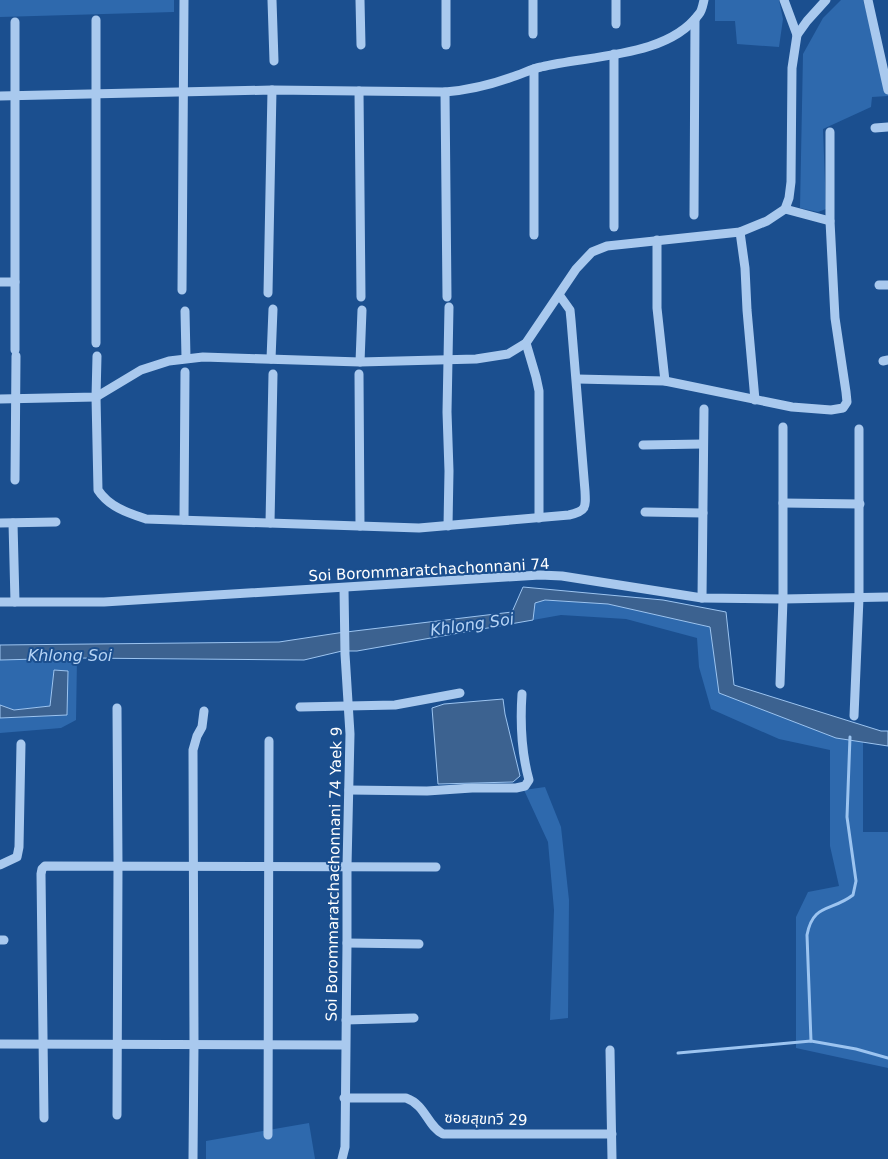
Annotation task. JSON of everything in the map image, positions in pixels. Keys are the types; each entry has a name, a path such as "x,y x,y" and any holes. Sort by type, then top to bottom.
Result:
{"street":[{"path":"182,290 184,0"},
{"path":"272,0 274,61"},
{"path":"360,0 361,45"},
{"path":"446,0 446,45"},
{"path":"533,0 533,34"},
{"path":"616,0 616,24"},
{"path":"0,96 272,90 445,92 480,87 534,68 638,51 662,43 684,30 695,19 700,13 704,0"},
{"path":"784,0 797,35"},
{"path":"0,399 96,397 141,370 186,358 360,362 476,358 508,354 526,343 560,296 576,269 592,252 607,246 740,232 767,221 785,209 789,198 791,182 792,68 797,35 826,0"},
{"path":"868,0 888,90"},
{"path":"694,215 695,19"},
{"path":"96,20 96,343"},
{"path":"15,480 17,398 15,353 16,22"},
{"path":"614,54 614,227"},
{"path":"534,68 534,235"},
{"path":"268,293 272,90"},
{"path":"359,91 361,297"},
{"path":"445,92 447,297"},
{"path":"875,128 888,127"},
{"path":"577,378 665,381 792,407 831,410 843,408 847,402 835,318 830,221 830,132"},
{"path":"785,209 830,221"},
{"path":"740,232 745,268 746,310 755,400"},
{"path":"657,240 657,308 665,381"},
{"path":"0,282 15,282"},
{"path":"96,356 98,490 103,498 118,508 146,519 419,528 539,518 580,512 585,503 577,378 570,310 560,296"},
{"path":"448,308 447,412 450,471 448,526"},
{"path":"271,359 273,309"},
{"path":"360,362 362,310"},
{"path":"185,311 186,358"},
{"path":"526,343 539,391 539,518"},
{"path":"184,520 185,372"},
{"path":"270,523 273,374"},
{"path":"358,374 360,526"},
{"path":"702,598 704,409"},
{"path":"780,684 783,599 782,427"},
{"path":"854,716 859,598 859,429"},
{"path":"642,445 703,444"},
{"path":"783,503 860,504"},
{"path":"645,512 702,513"},
{"path":"0,523 56,522"},
{"path":"13,523 15,602"},
{"name":"Soi Borommaratchachonnani 74","path":"0,602 104,602 540,575 562,576 702,598 888,597"},
{"name":"Soi Borommaratchachonnani 74 Yaek 9","path":"342,1159 345,1147 346,866 350,734 345,654 344,588"},
{"path":"300,707 395,705 460,693"},
{"path":"349,790 427,791 516,788 525,786 529,780 521,743 522,694"},
{"path":"117,708 117,1115"},
{"path":"192,1159 194,1044 193,750 202,727 204,711"},
{"path":"268,1135 269,741"},
{"path":"0,865 18,857 20,847 21,744"},
{"path":"44,1118 41,874 42,869 46,866 436,867"},
{"path":"347,943 419,944"},
{"path":"346,1020 414,1018"},
{"path":"0,1044 345,1044"},
{"path":"610,1050 612,1159"},
{"name":"ซอยสุขทวี 29","path":"344,1098 406,1098 414,1101 421,1108 436,1131 442,1134 612,1134"}],"shaded area":[{"path":"0,0 174,0 174,12 0,17"},
{"path":"715,0 779,0 783,19 779,47 737,44 735,21 715,21"},
{"path":"841,0 863,0 888,90 888,96 872,97 871,107 823,129 826,209 818,212 800,208 803,54 823,18"},
{"path":"545,600 608,604 710,627 720,693 836,738 863,742 863,832 888,832 888,1068 796,1048 796,917 808,892 839,886 830,846 830,750 779,739 711,709 699,667 697,638 626,619 561,615 533,620 535,602"},
{"path":"77,658 76,720 61,728 0,733 0,718 67,715 68,671 54,670 51,706 14,710 0,705 0,660"},
{"path":"545,787 561,827 569,900 568,1018 550,1020 554,910 548,842 524,790"},
{"path":"309,1123 315,1159 206,1159 206,1141"}],"water":[{"name":"Khlong Soi","path":"523,587 663,600 726,612 734,685 881,731 888,731 888,746 836,738 719,693 710,627 608,604 545,600 535,603 533,620 357,651 342,651 304,660 77,658 0,660 0,645 279,642 512,612"},
{"path":"54,670 68,671 67,715 0,718 0,705 14,710 50,706"},
{"path":"503,699 520,776 513,782 438,784 432,708 444,704"}],"waterway":[{"path":"811,1041 807,935 810,925 818,913 853,895 856,881 847,817 850,737"},
{"path":"678,1053 811,1041 856,1049 888,1058"}]}
